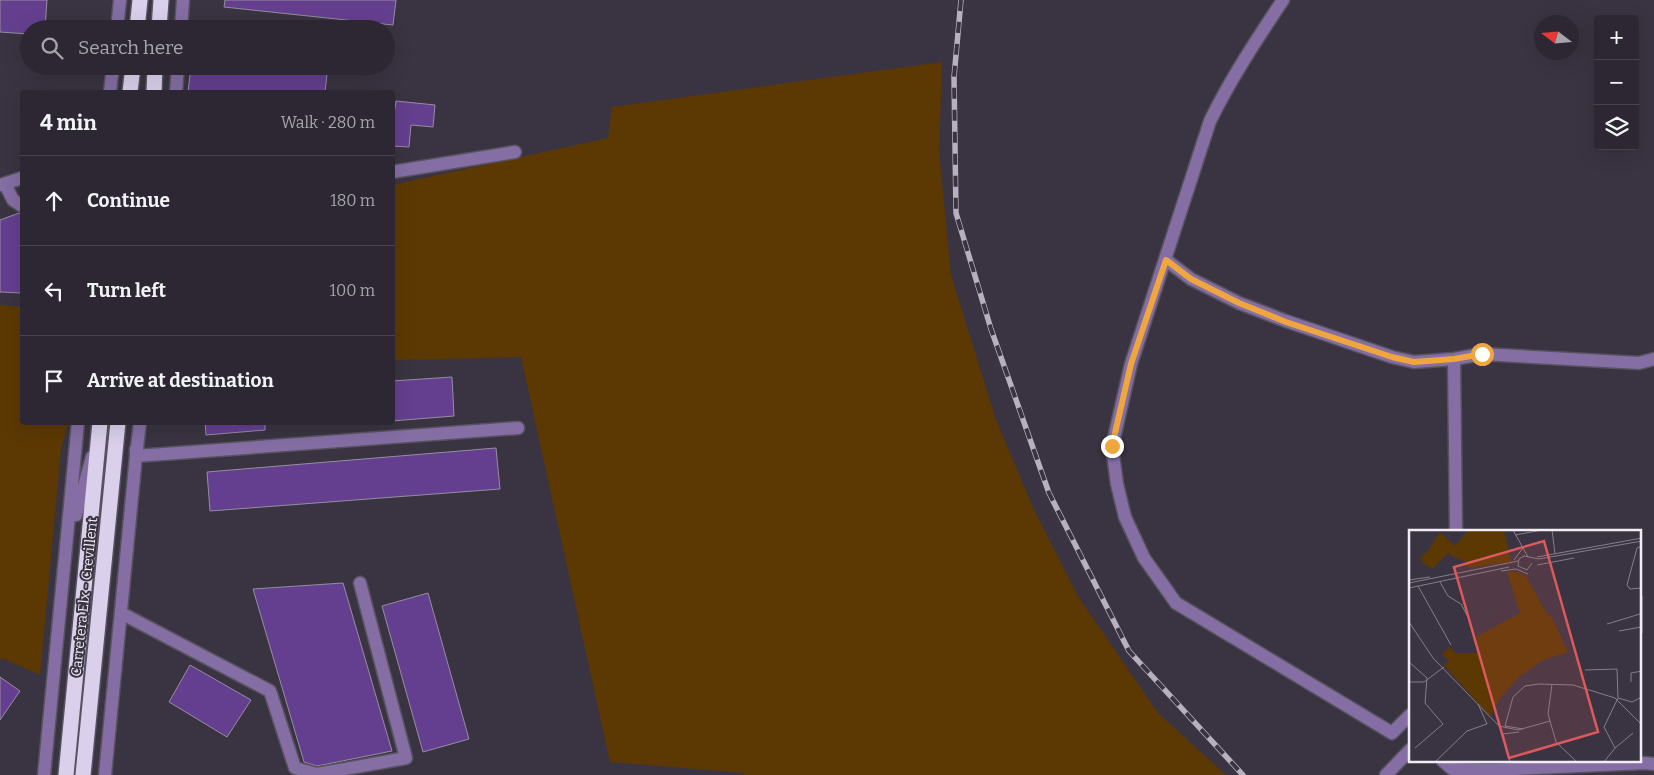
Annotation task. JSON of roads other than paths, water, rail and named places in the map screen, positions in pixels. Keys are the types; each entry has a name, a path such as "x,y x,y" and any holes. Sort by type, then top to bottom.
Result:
{"highway":[{"path":"138,20 140,0"},
{"path":"160,20 162,0"},
{"path":"130,90 132,75"},
{"path":"154,90 155,75"},
{"name":"Carretera Elx - Crevillent","path":"66,775 100,425"},
{"name":"Carretera Elx - Crevillent","path":"83,775 118,425"}],"street":[{"path":"118,20 120,0"},
{"path":"182,20 183,0"},
{"path":"1283,0 1244,59 1210,120 1131,364 1112,446 1117,484 1125,518 1144,558 1176,603 1392,733 1409,716"},
{"path":"110,90 112,75"},
{"path":"176,90 177,75"},
{"path":"395,172 515,152"},
{"path":"20,180 2,184 13,200 20,205"},
{"path":"1166,260 1191,279 1239,303 1286,322 1392,357 1414,362 1454,359 1482,354 1639,363 1654,359"},
{"path":"1454,359 1456,530"},
{"path":"44,775 78,425"},
{"path":"67,549 100,425"},
{"path":"133,425 136,456"},
{"path":"105,775 140,425"},
{"path":"136,456 518,428"},
{"path":"121,613 270,691 295,768 317,774 406,758 360,582"},
{"path":"1386,775 1409,751"},
{"path":"1444,762 1452,769 1492,770 1637,763 1654,764"}],"railway":[{"path":"961,0 954,77 956,213 991,329 1049,493 1129,651 1243,775"}]}
